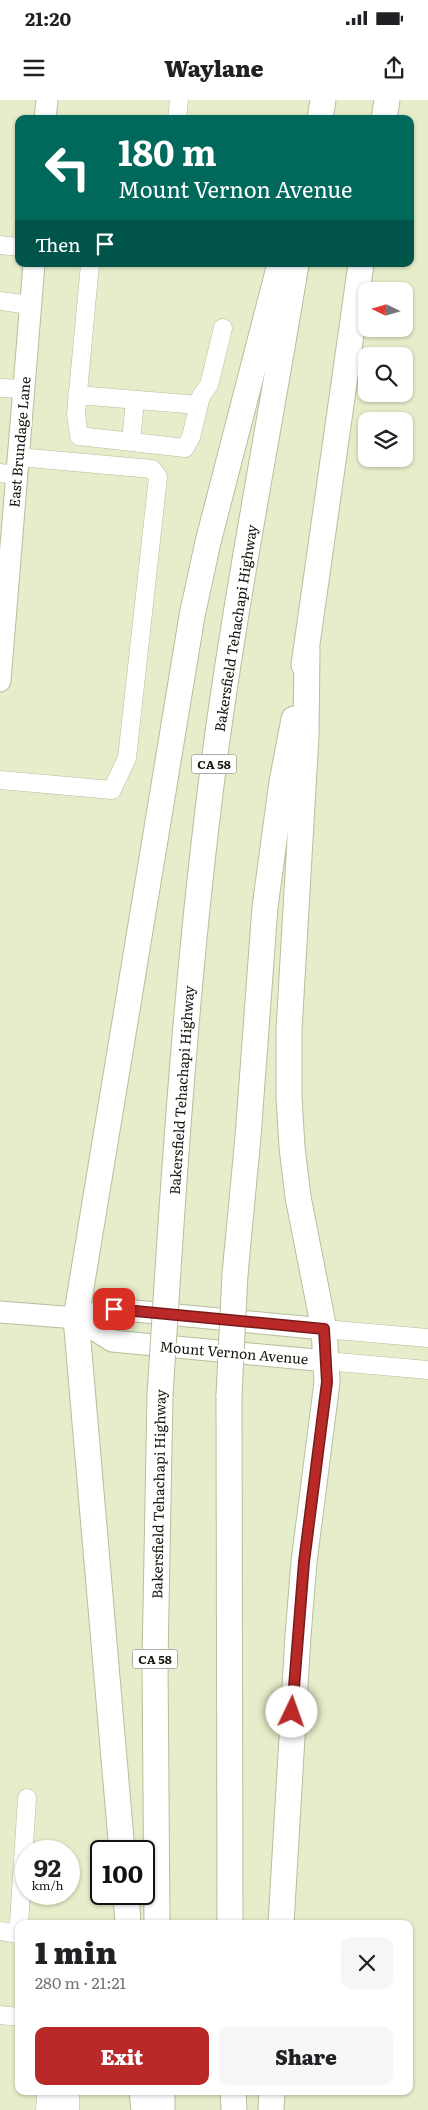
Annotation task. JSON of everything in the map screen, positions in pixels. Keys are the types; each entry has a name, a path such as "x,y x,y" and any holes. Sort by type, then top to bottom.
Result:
{"highway":[{"path":"321,115 323,100"},
{"path":"385,115 387,100"},
{"path":"121,1840 76,1318 192,616 210,533 279,267"},
{"name":"Bakersfield Tehachapi Highway","path":"157,1920 155,1661 160,1395 176,1144 195,918 214,759 249,536 295,267"},
{"path":"230,1920 229,1395 236,1274 265,907 282,782 307,649 361,267"},
{"path":"281,1920 304,1562 327,1382 324,1329 298,1197 292,1148 290,1097 289,1030 306,736 307,649"},
{"path":"127,1905 128,1920"},
{"path":"142,2095 144,2110"},
{"path":"162,2095 162,2110"},
{"path":"233,2095 234,2110"},
{"path":"271,2110 272,2095"}],"main road":[{"path":"45,115 47,100"},
{"name":"East Brundage Lane","path":"0,681 11,468 24,389 34,267"},
{"name":"Mount Vernon Avenue","path":"0,1312 76,1318 114,1309 324,1329"},
{"name":"Mount Vernon Avenue","path":"76,1318 112,1341 326,1361"}],"street":[{"path":"177,115 179,100"},
{"path":"0,245 15,246"},
{"path":"90,267 77,395 76,414 80,436 185,448 191,437 201,396 209,385 223,328"},
{"path":"0,301 30,305"},
{"path":"0,388 24,389"},
{"path":"77,395 199,405"},
{"path":"131,442 135,400"},
{"path":"0,780 112,790 127,758 158,477 152,469 11,468"},
{"name":"Mount Vernon Avenue","path":"324,1329 428,1338"},
{"name":"Mount Vernon Avenue","path":"326,1361 428,1370"},
{"path":"19,1920 27,1798"},
{"path":"0,1931 15,1933"},
{"path":"0,2015 15,2017"},
{"path":"55,2101 70,2110"}],"route":[{"path":"114,1309 324,1329 327,1382 304,1562 292,1712"}]}
